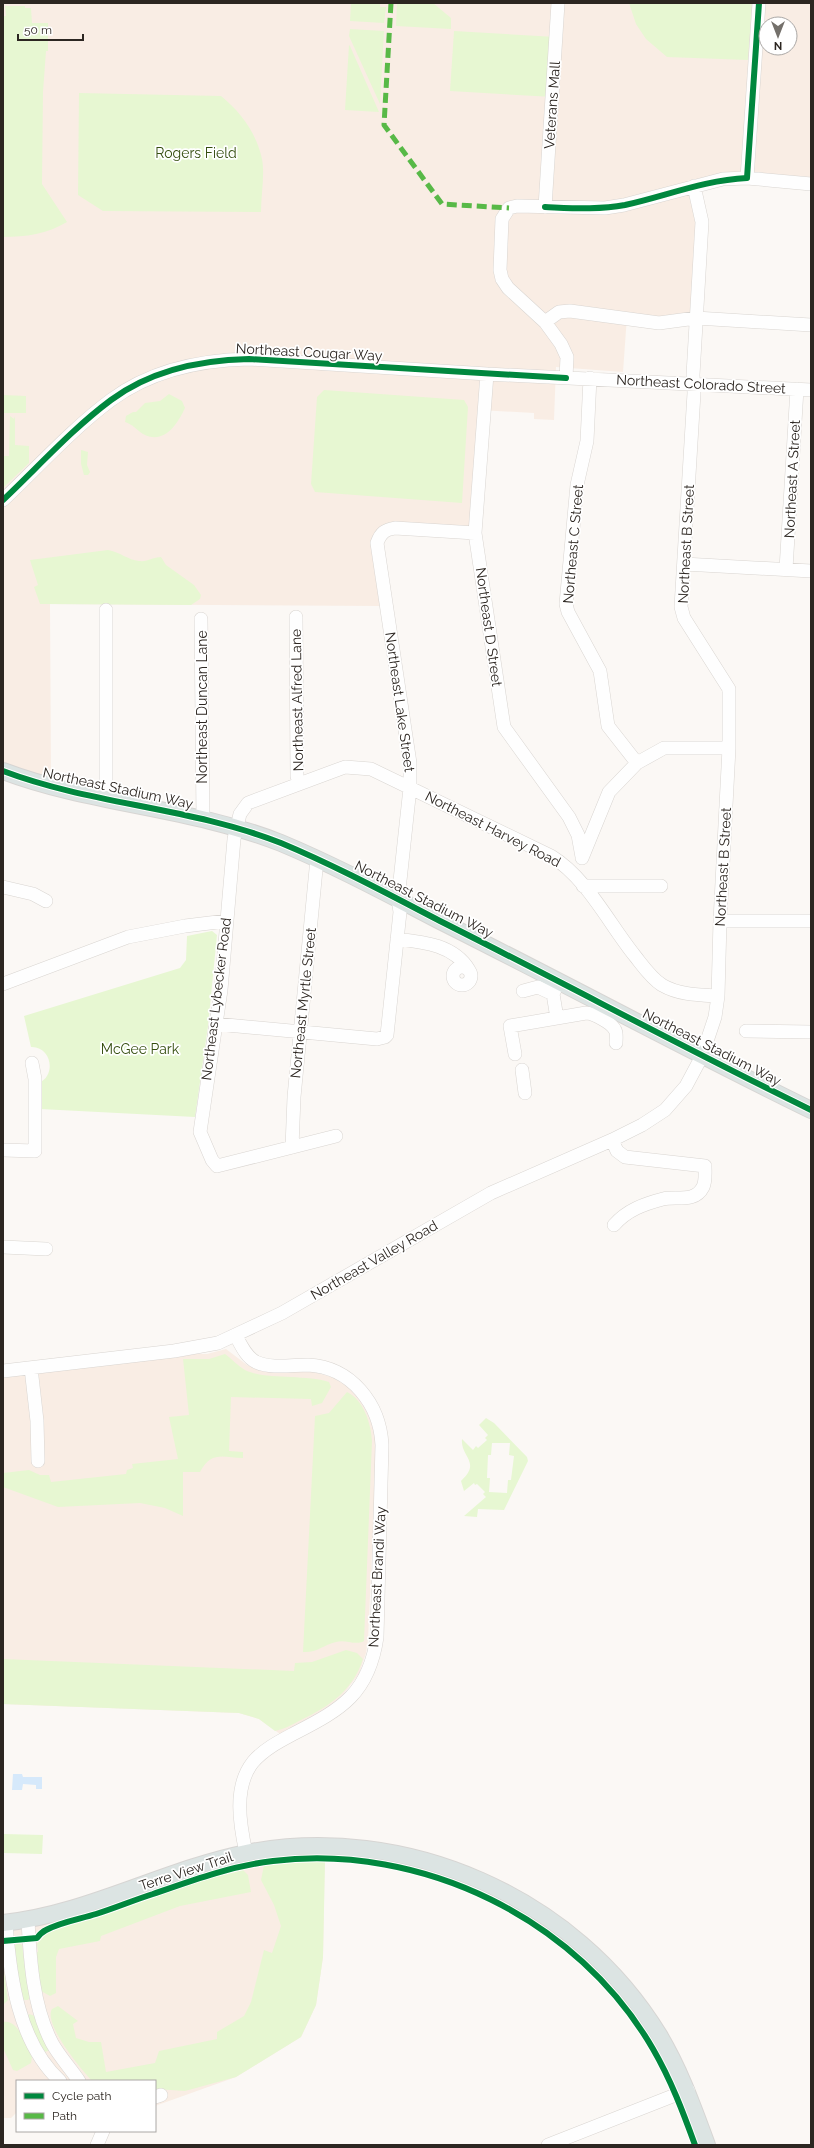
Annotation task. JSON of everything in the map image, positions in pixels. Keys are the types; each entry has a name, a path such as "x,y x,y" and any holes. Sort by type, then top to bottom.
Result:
{"main road":[{"name":"Northeast Stadium Way","path":"3,772 45,785 203,818 236,827 317,859 398,899 556,987 702,1056 811,1110"},
{"path":"4,1923 28,1920 100,1900 203,1864 246,1853 282,1848 326,1846 385,1851 433,1862 467,1874 506,1892 543,1914 595,1955 629,1993 659,2035 688,2090 708,2145"}],"street":[{"name":"Veterans Mall","path":"545,207 558,3"},
{"path":"747,178 759,3"},
{"path":"566,378 567,358 561,344 545,322 508,288 502,279 500,270 502,219 509,208 517,206 603,208 618,206 722,179 747,178 811,184"},
{"name":"Northeast B Street","path":"694,186 702,222 681,607 684,618 729,689 729,748 720,921 718,996 714,1017 702,1056"},
{"path":"545,322 559,312 570,311 659,323 696,318 811,325"},
{"name":"Northeast Cougar Way","path":"3,500 93,414 112,399 150,379 192,365 210,361 249,359 487,374 590,378"},
{"name":"Northeast D Street","path":"487,374 475,533 504,727 569,817 578,835 582,857"},
{"name":"Northeast Colorado Street","path":"590,378 694,385 811,390"},
{"name":"Northeast C Street","path":"590,378 587,441 577,485 566,604 568,612 600,671 608,726 637,763"},
{"name":"Northeast A Street","path":"786,569 797,389"},
{"name":"Northeast Lake Street","path":"301,1032 377,1039 385,1038 388,1030 400,912 398,899 410,788 410,763 377,543 385,530 395,528 475,533"},
{"path":"684,564 811,571"},
{"path":"106,610 106,798"},
{"name":"Northeast Alfred Lane","path":"296,617 299,783"},
{"name":"Northeast Duncan Lane","path":"201,620 203,818"},
{"path":"572,871 580,863 609,792 637,763 664,748 729,748"},
{"name":"Northeast Harvey Road","path":"236,827 242,810 248,803 346,767 371,769 551,856 572,871 627,946 655,980 662,985 680,992 718,996"},
{"name":"Northeast Lybecker Road","path":"236,827 216,1024 200,1132 212,1160 217,1166 292,1147"},
{"name":"Northeast Myrtle Street","path":"292,1147 294,1097 317,859"},
{"path":"584,886 661,886"},
{"path":"3,887 33,894 46,900"},
{"path":"720,921 811,920"},
{"path":"3,984 128,938 172,928 226,921"},
{"path":"397,939 429,943 440,947 458,957 469,970"},
{"path":"523,991 538,987 556,987 557,1018"},
{"path":"515,1054 510,1026 591,1014 615,1029 616,1043"},
{"path":"216,1024 301,1032"},
{"path":"746,1031 811,1032"},
{"name":"Northeast Valley Road","path":"3,1371 200,1348 236,1336 282,1313 491,1193 642,1126 665,1110 686,1086 702,1056"},
{"path":"3,1150 35,1151 35,1079 32,1063"},
{"path":"522,1070 525,1093"},
{"path":"292,1147 336,1136"},
{"path":"612,1140 617,1151 625,1157 705,1166 704,1185 696,1194 687,1198 664,1199 628,1212 614,1226"},
{"path":"3,1247 46,1249"},
{"name":"Northeast Brandi Way","path":"236,1336 247,1355 256,1362 269,1365 315,1366 347,1378 364,1393 375,1410 380,1425 382,1445 377,1637 370,1668 360,1686 340,1707 272,1746 253,1762 241,1790 239,1802 240,1823 246,1853"},
{"path":"31,1368 37,1422 38,1461"},
{"path":"28,1920 31,1967 39,2004 53,2044 78,2080"},
{"path":"4,1923 19,2008 23,2020 42,2063 59,2080"},
{"path":"19,2008 39,2004"},
{"path":"42,2063 60,2053"},
{"path":"548,2145 688,2090"},
{"path":"97,2145 103,2132"}],"shaded area":[{"path":"3,3 811,3 811,177 736,172 687,181 697,214 692,315 679,318 627,316 623,372 556,367 554,420 534,419 534,413 479,410 472,527 380,527 381,606 50,604 51,778 3,763"},
{"path":"226,1349 247,1365 258,1369 313,1372 332,1377 352,1389 364,1404 372,1420 375,1431 376,1466 368,1639 366,1653 359,1674 338,1701 322,1712 280,1734 259,1719 239,1713 3,1704 3,1376 185,1354 207,1354"},
{"path":"325,1846 323,1957 316,2005 301,2037 236,2077 156,2106 156,2080 16,2080 16,2113 11,2118 3,2118 3,1923 203,1864"}],"green space":[{"path":"351,3 380,3 380,7 386,7 384,23 350,21"},
{"path":"397,3 433,3 451,18 451,29 396,26"},
{"path":"629,3 752,3 748,60 667,57 646,39 636,24"},
{"path":"5,6 25,6 25,8 31,8 32,23 48,23 48,51 46,51 43,92 42,184 67,222 36,234 3,237 3,16 6,16"},
{"path":"350,29 384,31 380,104 349,36"},
{"path":"454,31 556,37 553,97 450,91"},
{"path":"349,45 350,46 379,112 345,110"},
{"name":"Rogers Field","path":"79,93 221,96 235,109 247,124 260,150 263,172 261,212 103,211 78,195"},
{"path":"324,390 464,400 468,407 462,503 315,492 311,484 317,397"},
{"path":"169,394 182,401 185,408 174,427 169,432 157,437 151,437 143,434 125,422 126,416 136,412 145,403 160,401"},
{"path":"3,395 26,396 26,413 3,413"},
{"path":"10,416 14,419 15,416 15,445 29,446 29,463 3,488 3,456 9,456"},
{"path":"81,450 88,452 87,465 90,472 88,475 84,475 81,464"},
{"path":"108,550 139,561 161,557 166,565 194,585 201,595 200,599 191,605 40,604 34,587 38,585 30,560"},
{"name":"McGee Park","path":"212,931 217,935 208,1026 195,1117 40,1109 39,1083 45,1079 48,1074 50,1068 49,1062 43,1051 38,1048 31,1047 24,1016 180,968 186,960 187,936"},
{"path":"225,1354 242,1368 253,1373 308,1378 329,1382 331,1387 322,1403 312,1406 311,1399 231,1397 229,1451 243,1452 243,1458 223,1456 213,1458 204,1465 200,1472 183,1472 183,1516 165,1508 140,1503 58,1507 3,1487 3,1473 29,1470 40,1475 49,1475 51,1482 126,1474 127,1470 133,1468 132,1464 178,1459 169,1417 189,1415 183,1359 209,1359"},
{"path":"347,1392 358,1401 366,1413 372,1441 364,1641 357,1643 340,1641 331,1643 316,1650 303,1652 315,1416 329,1413"},
{"path":"486,1418 494,1423 527,1457 528,1461 504,1510 478,1509 477,1517 464,1516 486,1497 483,1494 485,1492 474,1483 464,1491 461,1481 470,1469 469,1460 462,1445 462,1439 473,1450 476,1446 478,1448 487,1440 485,1438 488,1435 479,1425","holes":["492,1443 510,1443 509,1455 514,1456 511,1480 508,1480 507,1493 489,1492 490,1478 487,1478 488,1455 491,1455"]},
{"path":"346,1650 357,1653 363,1659 359,1670 347,1688 331,1703 312,1715 275,1731 259,1719 239,1713 3,1704 3,1659 294,1671 295,1663 312,1662"},
{"path":"4,1834 43,1835 42,1854 4,1853"},
{"path":"306,1861 325,1861 323,1957 316,2005 301,2037 236,2077 185,2091 156,2089 156,2080 91,2080 64,2046 53,2025 51,2016 52,2009 58,2006 78,2021 73,2024 76,2038 89,2042 101,2042 106,2072 155,2063 159,2051 217,2039 217,2032 244,2016 251,2002 264,1950 272,1953 281,1926 274,1905 261,1880 264,1865"},
{"path":"241,1868 248,1875 251,1892 180,1906 101,1936 100,1941 59,1949 56,1957 56,1993 50,1996 41,1991 35,1952 38,1952 37,1944 48,1931 182,1885"},
{"path":"18,1943 22,1945 30,1997 28,2000 23,2000 21,1998 14,1946"},
{"path":"3,1965 8,2000 3,2005"},
{"path":"29,2014 35,2016 50,2050 45,2052 43,2051 27,2020"},
{"path":"3,2022 9,2022 18,2029 32,2057 31,2063 17,2071 13,2070 3,2048"}],"water":[{"path":"13,1774 22,1774 23,1777 42,1777 42,1789 36,1789 36,1785 23,1784 22,1790 12,1790"}],"marked path":[{"path":"391,3 384,125 442,204 509,208"}],"cycle path":[{"path":"545,207 615,207 700,185 731,179 747,178 759,3"},
{"path":"3,500 83,423 111,400 142,382 177,369 195,365 249,359 566,378"},
{"path":"3,771 72,792 212,821 281,843 362,880 811,1110"},
{"name":"Terre View Trail","path":"3,1941 37,1938 40,1934 52,1927 103,1912 197,1879 257,1863 329,1859 385,1864 439,1878 491,1900 539,1928 583,1962 621,2003 653,2049 671,2084 695,2145"}]}
